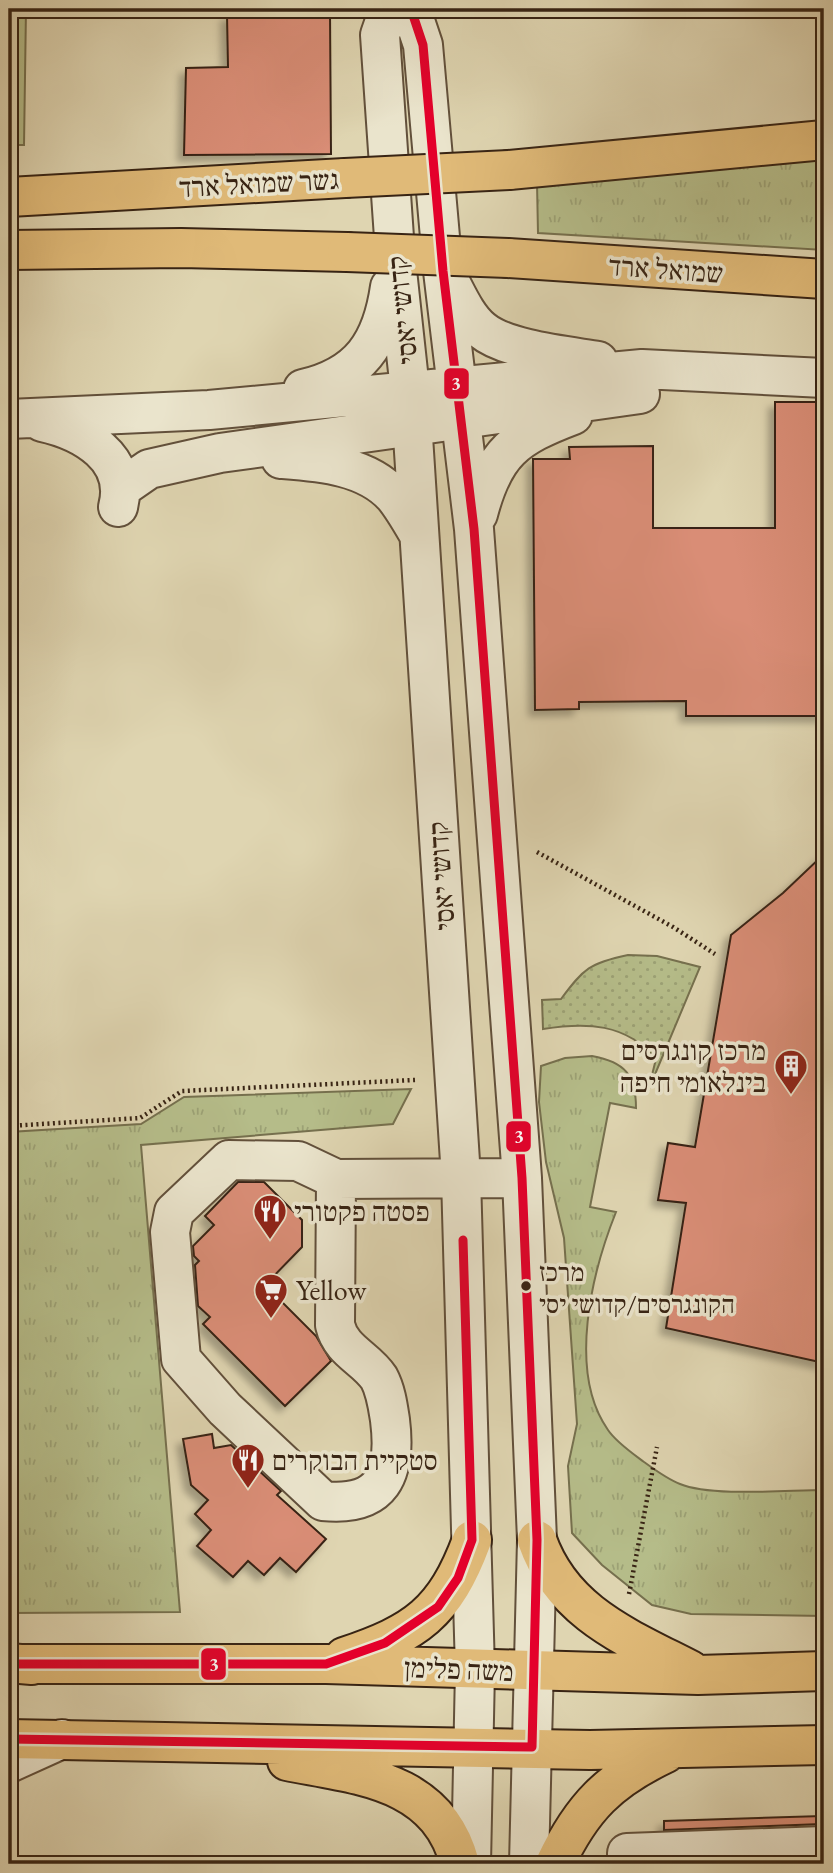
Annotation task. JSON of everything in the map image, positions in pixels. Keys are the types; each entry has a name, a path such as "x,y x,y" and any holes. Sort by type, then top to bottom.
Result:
{"main road":[{"name":"גשר שמואל ארד","path":"9,197 509,170 824,140"},
{"name":"שמואל ארד","path":"9,250 181,248 346,252 508,258 824,279"},
{"path":"326,1664 385,1643 438,1607 458,1578 472,1540"},
{"path":"537,1540 546,1565 568,1595 621,1635 698,1675"},
{"name":"משה פלימן","path":"17,1664 326,1664 698,1675 824,1671"},
{"path":"9,1739 672,1750 824,1745"},
{"path":"185,1742 376,1777 392,1784 415,1798 438,1820 455,1845 460,1864"},
{"path":"555,1864 568,1836 592,1801 619,1778 672,1750"}],"street":[{"name":"קדושי יאסי","path":"389,9 380,35 411,409 461,1177 475,1670 471,1745 471,1864"},
{"name":"קדושי יאסי","path":"411,9 423,45 443,271 461,403 474,529 522,1178 537,1540 529,1864"},
{"path":"209,410 309,388 355,367 381,330 396,253"},
{"path":"443,271 462,304 483,331 505,342 643,381"},
{"path":"17,419 75,430 114,466 120,497 149,469 411,409 643,381 738,376 824,378"},
{"path":"474,529 486,484 500,458 546,425 589,408 643,381"},
{"path":"17,419 209,410 411,409"},
{"path":"220,453 316,461 353,470 378,482 394,496 418,533"},
{"path":"336,1179 335,1325 338,1336 378,1378 387,1400 392,1452 390,1470 377,1489 360,1500 342,1503 323,1501 225,1409 181,1359 170,1232 174,1212 229,1160 298,1161 336,1179 522,1178"},
{"path":"9,1763 62,1739"},
{"path":"627,1864 626,1853 824,1846"}],"path":[{"path":"496,830 673,927 715,954"},
{"path":"9,1126 140,1118 182,1091 415,1080"},
{"path":"621,1635 657,1447"}],"green space":[{"path":"9,9 26,9 24,145 9,145"},
{"path":"824,159 824,250 538,233 537,183"},
{"path":"628,955 657,956 700,967 648,1091 656,1059 632,1038 590,1026 543,1029 542,1000 561,999 589,968"},
{"path":"592,1056 613,1062 626,1072 634,1087 636,1108 610,1103 590,1207 616,1212 599,1263 588,1322 586,1351 589,1380 596,1406 608,1430 620,1443 670,1480 680,1484 730,1492 824,1490 824,1616 691,1614 652,1605 602,1565 572,1533 568,1466 577,1424 564,1238 546,1162 539,1102 541,1066 565,1058"},
{"path":"411,1089 393,1124 141,1145 180,1612 9,1613 9,1132 141,1124 184,1097"}],"building":[{"path":"330,13 331,154 184,155 186,68 228,67 227,15"},
{"path":"775,402 824,402 824,716 686,716 686,701 579,702 579,709 535,710 533,459 570,459 569,447 653,446 653,528 775,528"},
{"path":"824,854 824,1363 666,1328 686,1203 658,1200 668,1143 695,1147 731,935 783,893"},
{"path":"238,1182 264,1182 302,1220 302,1247 265,1285 316,1336 331,1361 285,1406 203,1324 210,1317 198,1306 195,1265 199,1261 194,1256 193,1246 214,1225 205,1216"},
{"path":"212,1434 214,1448 231,1445 281,1491 277,1495 326,1539 296,1572 280,1558 264,1575 248,1561 233,1577 197,1546 211,1530 195,1514 208,1500 191,1485 183,1439"},
{"path":"822,1816 822,1824 664,1830 664,1821"}],"transit line":[{"name":"3","path":"9,1739 532,1747 537,1540 522,1178 474,529 443,271 423,45 411,9"},
{"name":"3","path":"9,1664 326,1664 385,1643 438,1607 458,1578 472,1540 463,1240"}],"place":[{"name":"מרכז קונגרסים בינלאומי חיפה","path":"791,1096"},
{"name":"פסטה פקטורי","path":"270,1241"},
{"name":"מרכז הקונגרסים/קדושי יסי","path":"526,1286"},
{"name":"Yellow","path":"271,1320"},
{"name":"סטקיית הבוקרים","path":"248,1490"}]}
